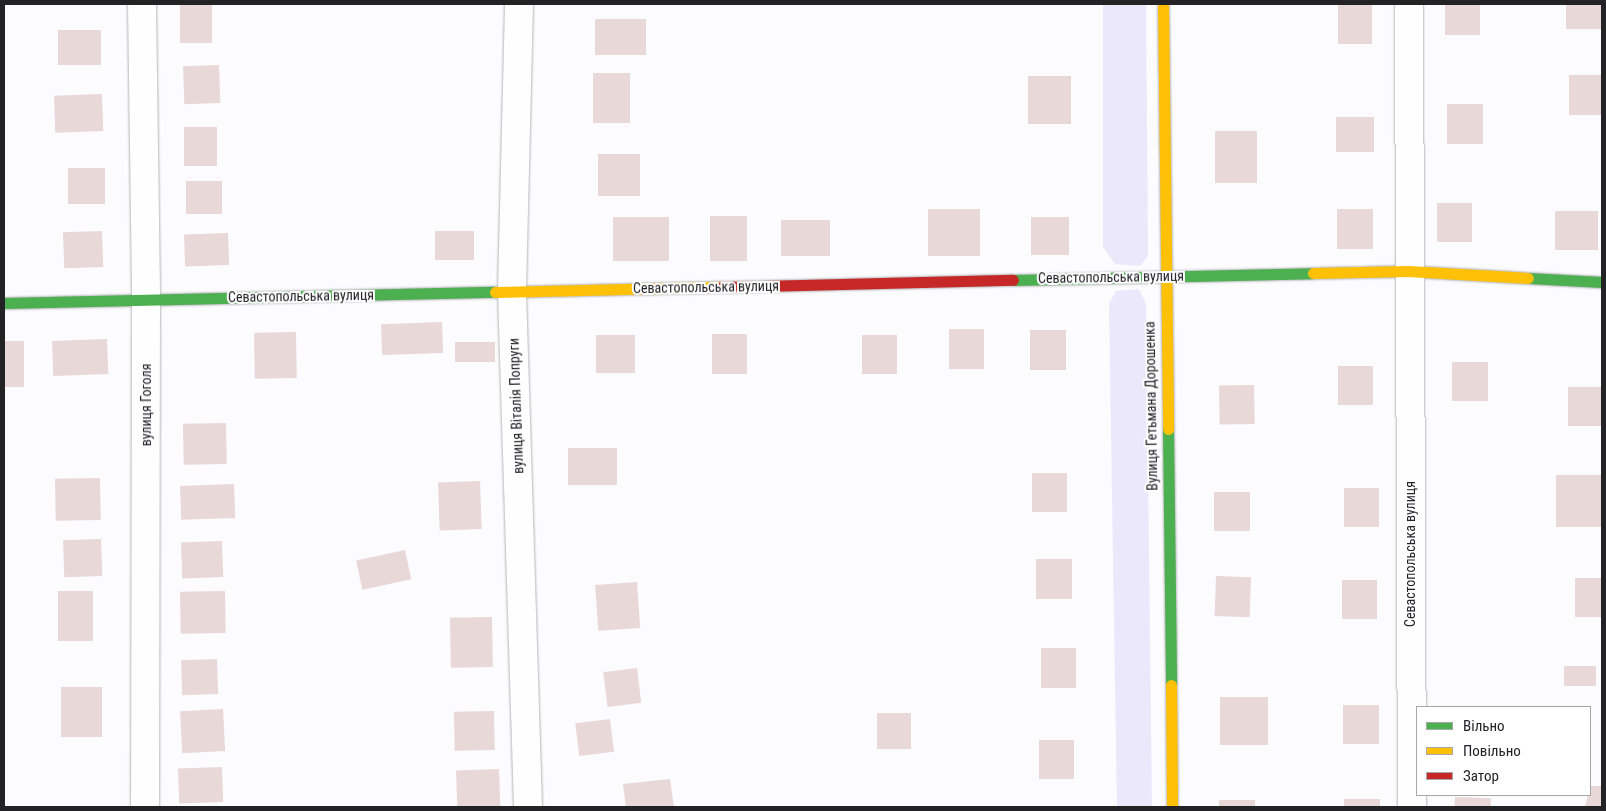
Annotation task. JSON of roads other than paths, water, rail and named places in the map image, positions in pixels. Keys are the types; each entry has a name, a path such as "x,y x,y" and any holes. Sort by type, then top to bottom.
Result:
{"street":[{"name":"вулиця Гоголя","path":"142,4 146,299 145,807"},
{"name":"вулиця Віталія Попруги","path":"518,4 512,292 528,807"},
{"name":"Вулиця Гетьмана Дорошенка","path":"1163,4 1164,276 1172,807"},
{"name":"Севастопольська вулиця","path":"1409,4 1408,271 1412,807"},
{"name":"Севастопольська вулиця","path":"4,303 1408,271 1602,282"}]}
